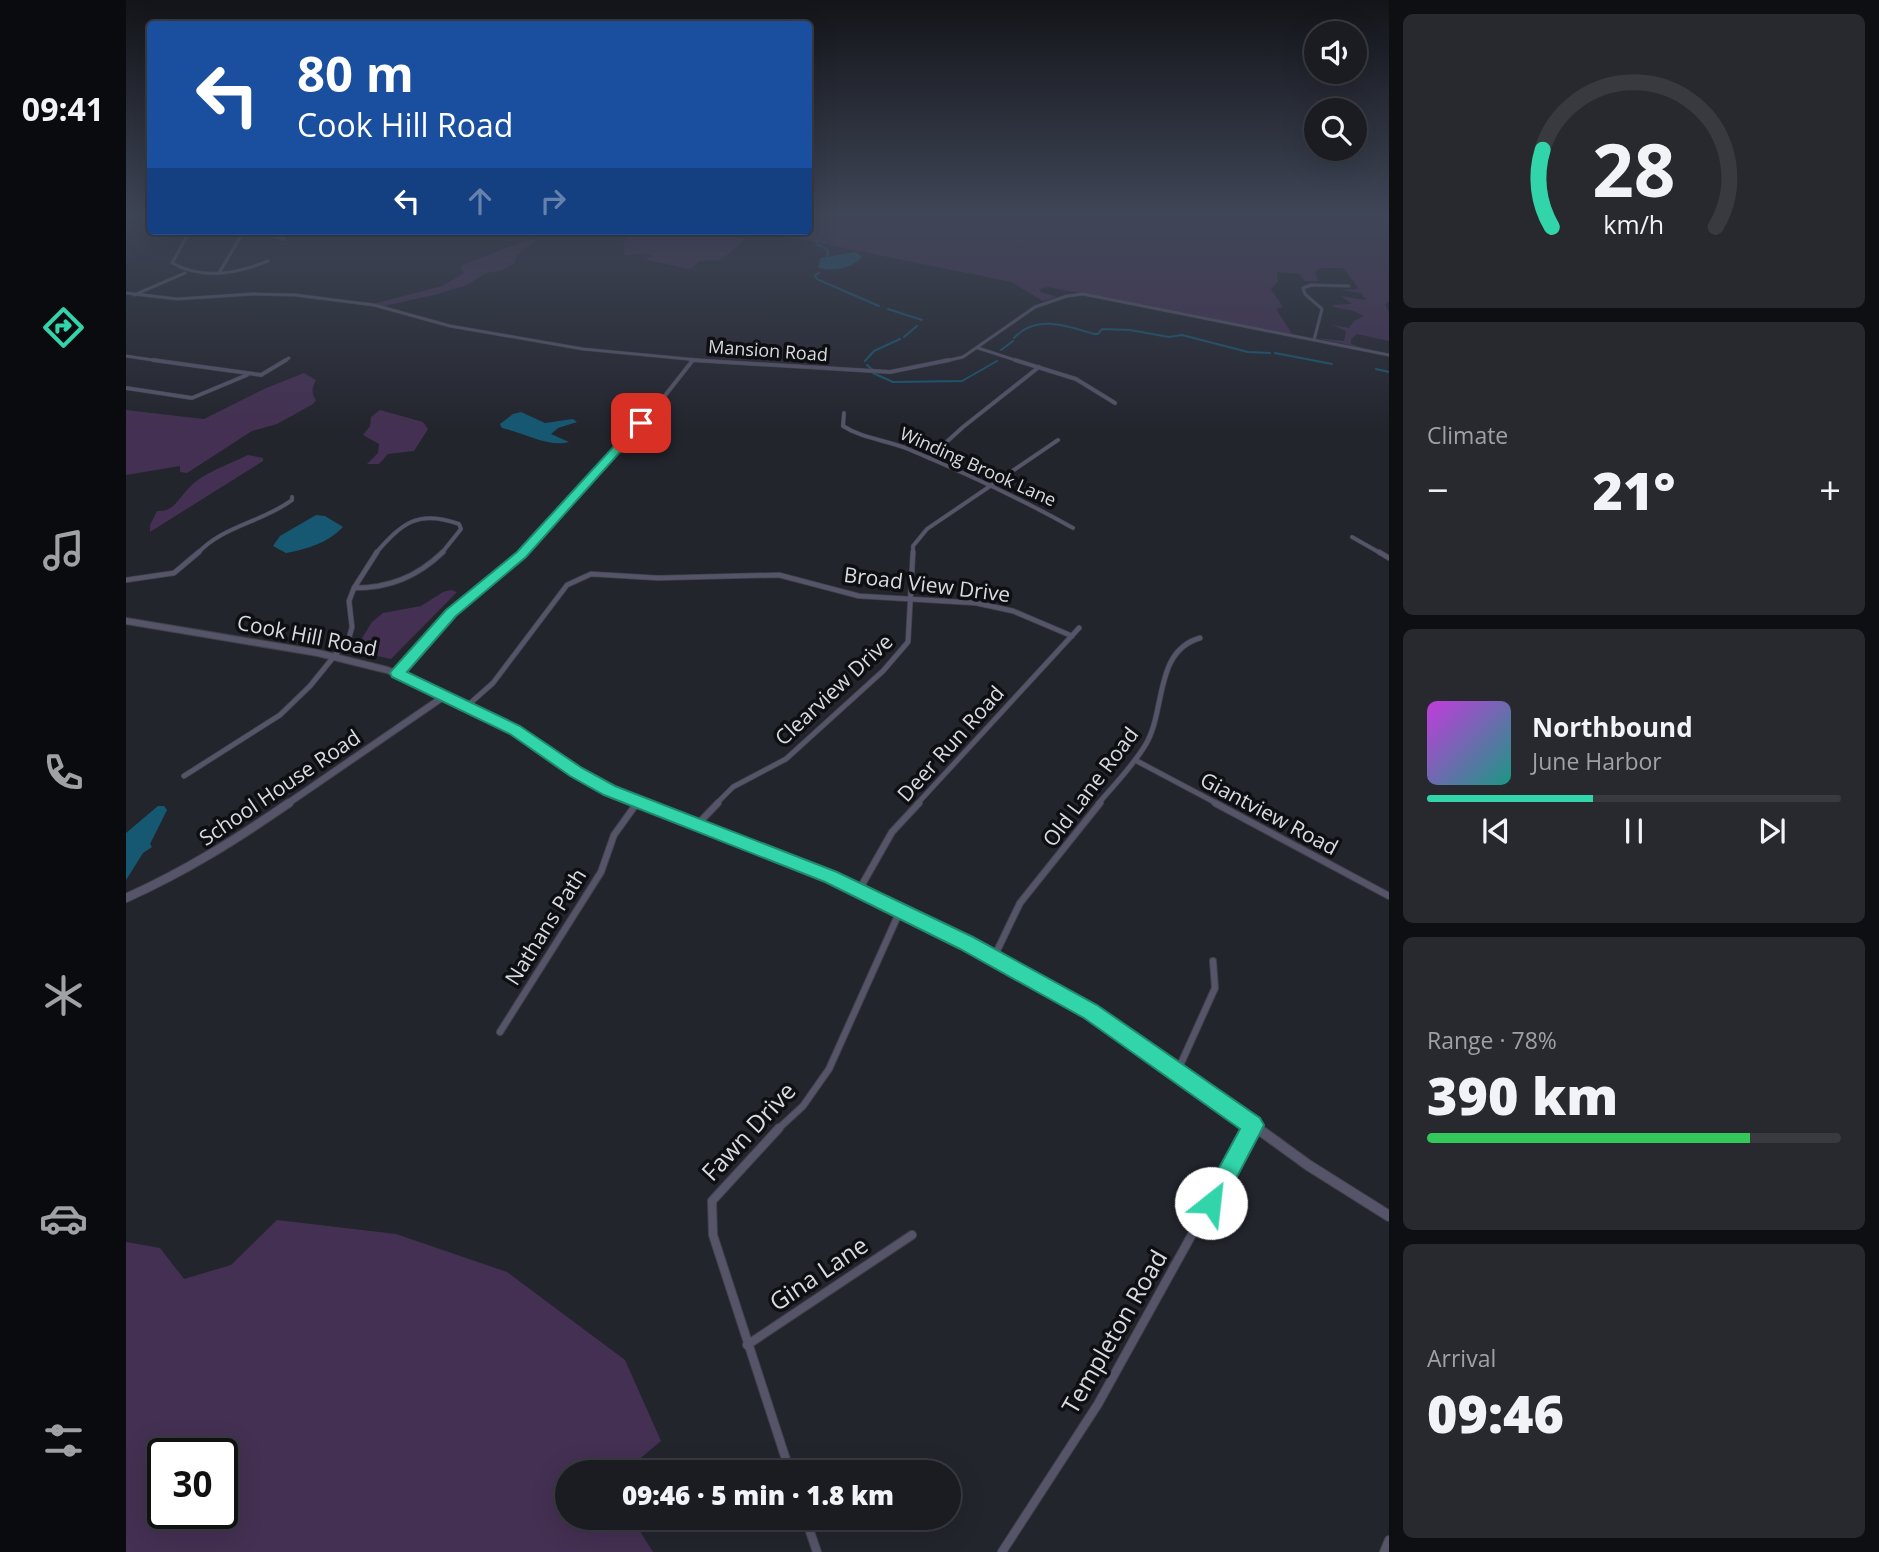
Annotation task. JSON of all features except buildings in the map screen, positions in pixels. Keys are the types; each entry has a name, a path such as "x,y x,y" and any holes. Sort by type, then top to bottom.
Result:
{"street":[{"path":"134,295 156,285"},
{"path":"1310,285 1303,288 1305,294 1322,309 1314,340"},
{"path":"1327,285 1349,286"},
{"name":"Mansion Road","path":"126,293 181,299 253,294 304,296 374,305 450,326 573,348 693,360 890,372 957,359 978,348 1035,307 1078,294 1389,355"},
{"path":"978,348 1076,379 1115,403"},
{"path":"126,356 248,375 261,375 289,358"},
{"path":"397,673 451,613 521,555 652,412 693,360"},
{"path":"929,458 963,427 1039,367"},
{"path":"126,388 192,398 248,375"},
{"name":"Winding Brook Lane","path":"844,413 843,426 852,433 895,444 929,458 1042,510 1073,528"},
{"name":"Clearview Drive","path":"696,826 733,787 786,758 884,671 908,642 913,546 927,529 1058,440"},
{"path":"126,580 162,577 187,565 198,550 219,536 280,511 292,497"},
{"path":"184,776 280,715 336,657 351,632 349,601 354,588 382,548 411,522 428,516 459,524 461,529 458,536 446,548 400,581 380,587 354,588"},
{"path":"1352,537 1389,558"},
{"name":"Broad View Drive","path":"467,706 493,683 567,585 591,574 658,578 779,575 859,596 976,603 1013,611 1072,636"},
{"name":"Cook Hill Road","path":"126,621 336,657 397,673 446,695 526,736 590,780 637,802 859,890 994,957 1091,1011 1178,1070 1308,1165 1389,1216"},
{"name":"Deer Run Road","path":"859,890 892,832 1079,628"},
{"name":"Old Lane Road","path":"994,957 1020,903 1135,760 1155,726 1175,652 1184,641 1200,638"},
{"name":"School House Road","path":"126,898 211,856 446,695"},
{"name":"Giantview Road","path":"1135,760 1389,896"},
{"name":"Nathans Path","path":"500,1032 601,872 614,835 637,802"},
{"name":"Fawn Drive","path":"786,1460 713,1234 712,1201 765,1141 803,1106 828,1070 900,911"},
{"path":"1178,1070 1215,988 1213,961"},
{"name":"Templeton Road","path":"1002,1552 1098,1404 1253,1125"},
{"name":"Gina Lane","path":"747,1345 912,1235"},
{"path":"809,1530 817,1552"},
{"path":"1384,1552 1389,1540"}],"shaded area":[{"path":"466,285 384,306 373,304 442,286"},
{"path":"1017,285 1274,285 1271,289 1283,307 1276,309 1292,334 1048,287 1039,289 1057,297 1043,301"},
{"path":"1356,285 1389,285 1389,302 1385,304 1389,313 1389,341 1357,334 1351,339 1351,344 1366,349 1317,338 1344,341 1346,331 1332,325 1349,328 1354,321 1364,316 1332,305 1352,304 1341,296 1366,300 1361,293 1340,290 1359,289"},
{"path":"304,373 316,380 313,395 316,400 313,404 277,424 252,431 187,473 180,472 180,466 126,475 126,410 204,419 264,389"},
{"path":"380,410 423,422 428,429 414,451 388,454 379,464 367,464 378,453 379,444 363,435 370,426 371,417"},
{"path":"248,455 263,458 263,461 150,532 150,525 157,511 167,510 175,504 200,478"},
{"path":"451,590 457,592 391,659 354,651 372,622 383,613 421,606"},
{"path":"277,1220 396,1234 507,1272 625,1360 661,1441 638,1460 555,1460 555,1530 639,1530 653,1552 126,1552 126,1242 160,1248 184,1279 231,1265"}],"water":[{"path":"521,412 545,423 573,419 577,422 558,428 551,434 569,442 553,443 502,428 500,424 513,414"},
{"path":"316,515 325,516 343,527 324,541 302,550 286,553 273,546 280,536"},
{"path":"158,806 164,806 167,810 150,844 152,847 143,853 126,880 126,833"}],"waterway":[{"path":"832,285 879,306"},
{"path":"888,309 922,320"},
{"path":"1014,338 1032,326 1052,324 1094,334 1098,334 1102,329 1130,330 1169,337 1182,335 1248,352 1270,353"},
{"path":"904,337 917,326"},
{"path":"865,361 874,351 900,339"},
{"path":"1001,350 1013,341"},
{"path":"1275,353 1332,364"},
{"path":"873,373 893,382 962,381 997,361"},
{"path":"867,365 873,370"},
{"path":"1376,369 1389,372"}],"route":[{"path":"641,423 521,555 451,613 397,673 515,730 576,772 610,790 660,812 831,877 966,943 1091,1011 1131,1037 1253,1125 1211,1203"}]}
